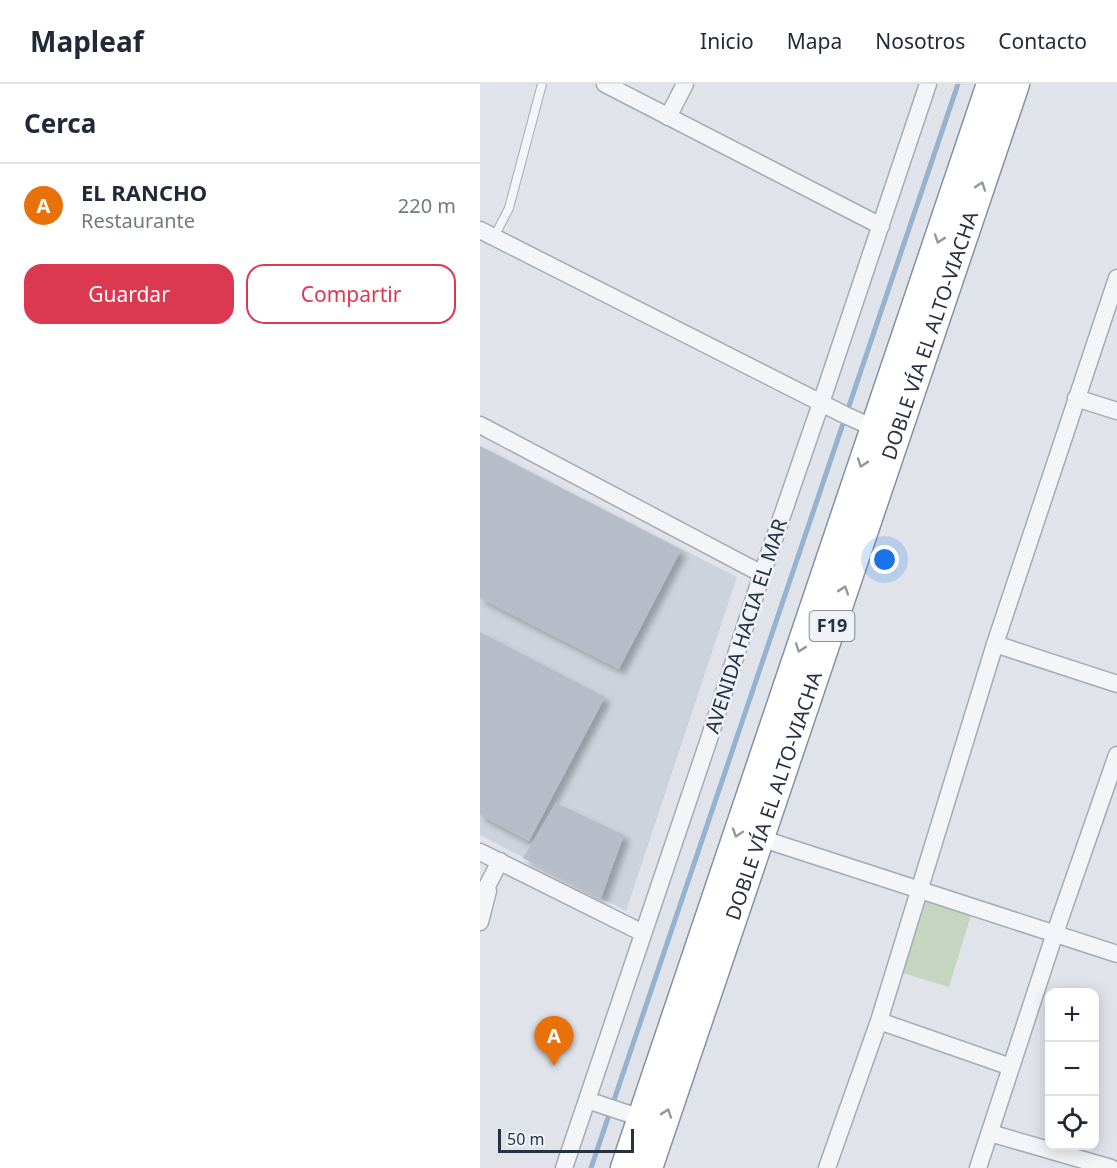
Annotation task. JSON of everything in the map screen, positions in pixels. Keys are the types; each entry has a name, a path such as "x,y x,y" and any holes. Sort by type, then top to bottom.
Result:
{"highway":[{"name":"DOBLE VÍA EL ALTO-VIACHA","path":"625,1168 626,1113 991,84"},
{"name":"DOBLE VÍA EL ALTO-VIACHA","path":"648,1168 1016,84"}],"street":[{"path":"605,84 880,226"},
{"path":"668,117 685,84"},
{"name":"AVENIDA HACIA EL MAR","path":"564,1168 880,226 924,86"},
{"path":"487,234 869,425"},
{"path":"826,1168 879,1021 995,644 1117,278"},
{"path":"1076,398 1117,411"},
{"path":"480,426 762,574"},
{"path":"995,644 1117,684"},
{"path":"978,1168 1054,933 1117,755"},
{"path":"760,838 1117,954"},
{"path":"480,852 643,933"},
{"path":"484,893 500,861"},
{"path":"480,922 489,887 484,893"},
{"path":"879,1021 1011,1067"},
{"path":"587,1100 626,1113"},
{"path":"990,1133 1111,1168"}],"lane":[{"path":"487,234 509,208 542,84"}],"shaded area":[{"path":"480,446 737,577 626,911 480,835"}],"green space":[{"path":"923,886 975,902 949,987 896,971"}],"building":[{"path":"480,446 681,550 619,669 480,598"},
{"path":"480,632 605,697 529,841 480,815"},
{"path":"556,803 624,835 601,898 523,858"}],"waterway":[{"path":"591,1168 958,84"}],"place":[{"name":"EL RANCHO","path":"554,1066"}]}
